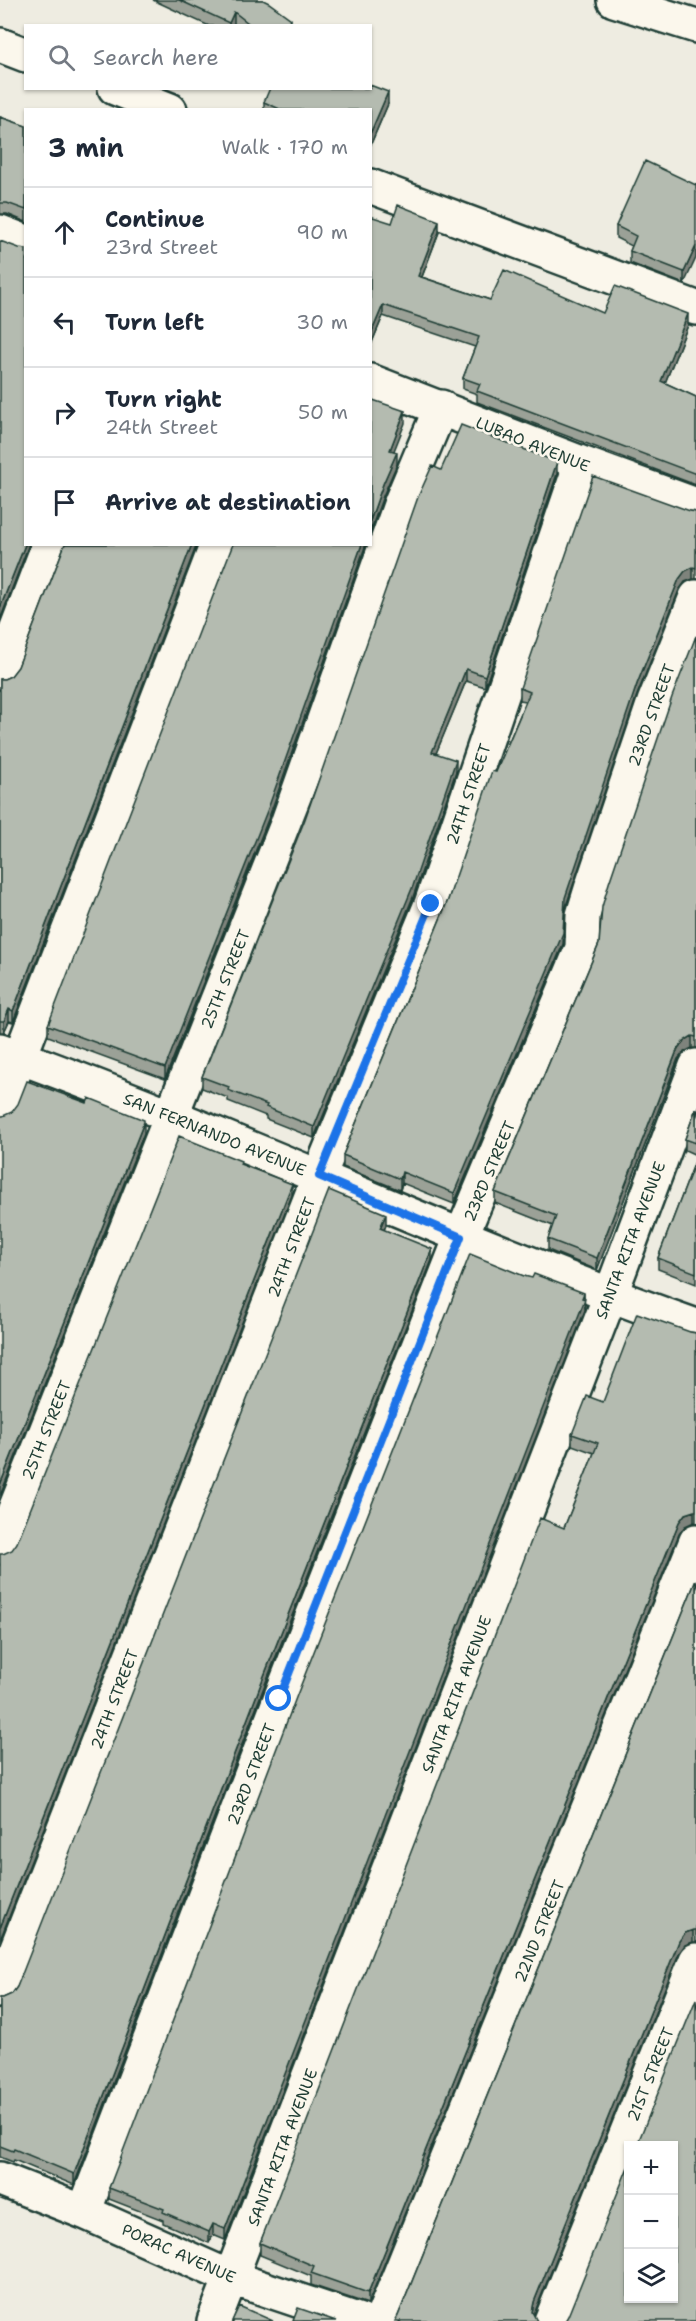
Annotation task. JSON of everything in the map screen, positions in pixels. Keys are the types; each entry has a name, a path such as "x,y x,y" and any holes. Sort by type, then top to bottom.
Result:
{"street":[{"path":"614,0 696,26"},
{"path":"0,45 24,54"},
{"path":"120,90 165,108"},
{"path":"372,187 696,308"},
{"path":"0,232 24,241"},
{"name":"LUBAO AVENUE","path":"372,382 696,505"},
{"name":"25TH STREET","path":"0,1547 287,824 401,502 441,407"},
{"name":"24TH STREET","path":"0,1991 319,1176 431,904 581,463"},
{"path":"0,672 48,546"},
{"path":"0,1108 10,1054 216,546"},
{"name":"23RD STREET","path":"84,2212 279,1699 461,1237 582,948 583,915 591,889 654,702 696,597"},
{"name":"SAN FERNANDO AVENUE","path":"10,1054 170,1115 461,1237 610,1296 696,1326"},
{"name":"SANTA RITA AVENUE","path":"214,2321 610,1296 696,1066"},
{"name":"22ND STREET","path":"381,2321 696,1541"},
{"name":"21ST STREET","path":"551,2321 696,1960"},
{"name":"PORAC AVENUE","path":"0,2179 84,2212 232,2278 360,2321"}],"building":[{"path":"179,0 263,0 291,19 287,24 249,24 234,12 229,23"},
{"path":"372,86 388,92 372,129 372,108 278,108 264,102 269,90 372,90"},
{"path":"0,117 24,125 24,209 0,203"},
{"path":"645,161 696,185 696,246 684,272 630,251 636,236 616,226"},
{"path":"398,205 439,221 418,276 490,300 504,270 603,313 615,286 688,314 661,381 696,397 696,474 477,391 480,384 463,378 479,337 383,305 372,331 372,217 392,223"},
{"path":"0,241 24,249 24,546 0,608"},
{"path":"372,400 405,411 390,450 397,452 372,515"},
{"path":"461,425 557,462 485,676 466,669 432,752 456,760 413,886 314,1127 228,1090 229,1087 202,1077 305,819 418,497 432,466 441,470"},
{"path":"593,476 696,512 696,568 685,571 679,579 637,684 565,898 563,933 454,1193 402,1172 400,1179 343,1155 448,900 492,771 496,772 530,692 520,688"},
{"path":"64,546 191,546 13,1011 9,1009 4,1021 0,1021 0,679 11,676 18,667"},
{"path":"232,546 361,546 269,806 165,1068 48,1025"},
{"path":"696,636 696,1037 692,1036 678,1048 597,1258 548,1239 556,1216 495,1192 599,944 602,907 609,883 672,697"},
{"path":"27,1081 87,1103 89,1098 144,1120 144,1122 0,1485 0,1116 12,1112 18,1104"},
{"path":"696,1108 696,1143 685,1139"},
{"path":"179,1136 241,1161 240,1164 292,1184 0,1928 0,1554 12,1550 17,1543"},
{"path":"696,1159 696,1273 658,1258"},
{"path":"329,1190 386,1214 380,1228 432,1249 262,1681 74,2174 14,2149 13,2151 0,2146 0,1998 12,1994 17,1987"},
{"path":"470,1254 524,1276 532,1278 534,1274 584,1293 582,1298 585,1299 225,2229 213,2224 209,2232 163,2212 164,2209 109,2188 297,1695"},
{"path":"637,1313 696,1333 696,1511 685,1514 679,1522 368,2293 311,2273 314,2266 260,2243 540,1518 564,1528 598,1443 572,1434 587,1396 603,1402"},
{"path":"696,1580 696,1930 685,1933 679,1941 534,2302 532,2312 537,2321 395,2321 398,2316"},
{"path":"696,1999 696,2321 565,2321 624,2177 624,2303 678,2303 678,2141 639,2141"},
{"path":"239,2306 273,2321 232,2321"},
{"path":"298,2308 336,2321 293,2321"}],"route":[{"path":"279,1699 461,1237 319,1176 431,904"}]}
